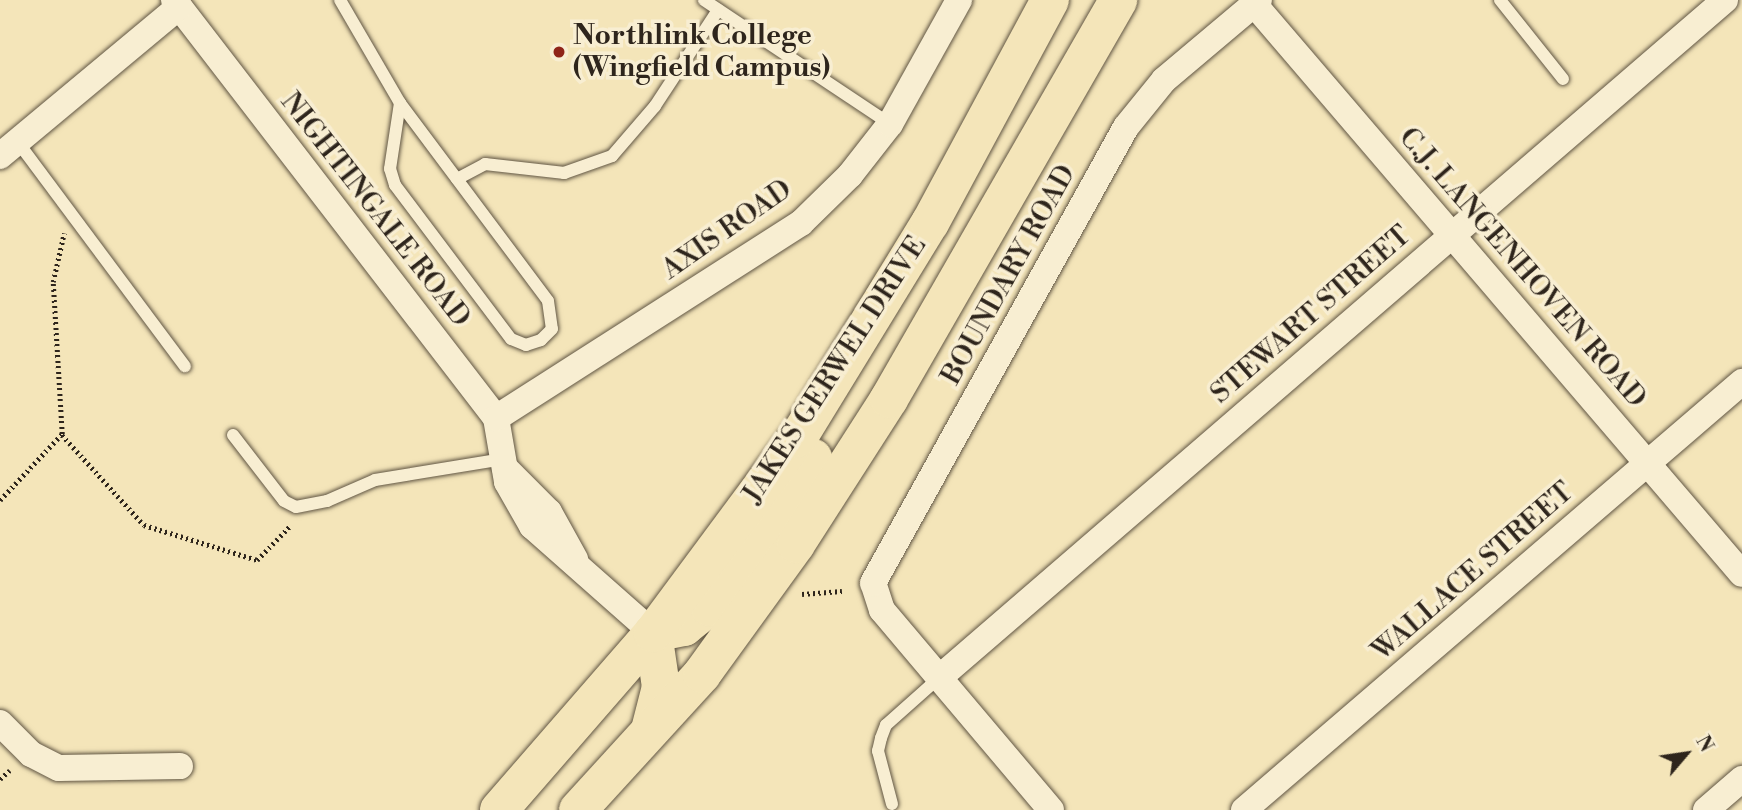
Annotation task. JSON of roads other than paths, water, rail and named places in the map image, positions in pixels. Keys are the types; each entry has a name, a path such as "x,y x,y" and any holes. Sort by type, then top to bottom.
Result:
{"highway":[{"name":"JAKES GERWEL DRIVE","path":"499,810 653,633 798,438 930,223 1049,0"},
{"name":"JAKES GERWEL DRIVE","path":"578,810 645,741 702,674 796,544 1001,209 1118,0"},
{"path":"645,741 661,687 653,633 689,625 716,598 831,431 935,266 968,232 1001,209"}],"street":[{"name":"AXIS ROAD","path":"496,418 801,223 850,175 890,124 959,0"},
{"name":"STEWART STREET","path":"939,678 1725,0"},
{"name":"C.J. LANGENHOVEN ROAD","path":"1257,2 1451,235 1742,574"},
{"name":"BOUNDARY ROAD","path":"939,678 882,610 873,583 878,572 1126,127 1164,80 1257,2"},
{"name":"NIGHTINGALE ROAD","path":"177,3 496,418 513,498 532,526 576,561 653,633"},
{"path":"9,148 177,3"},
{"name":"WALLACE STREET","path":"1244,810 1742,382"},
{"path":"939,678 1051,810"},
{"path":"0,723 31,754 59,768 180,766"},
{"path":"1706,810 1742,779"}],"lane":[{"path":"340,0 400,103 548,301 552,329 541,340 526,345 511,339 395,185 390,169 400,103"},
{"path":"704,0 890,124"},
{"path":"1500,0 1563,79"},
{"path":"457,179 485,164 564,173 612,156 655,106 718,10"},
{"path":"9,148 69,211 185,366"},
{"path":"233,435 284,501 309,508 375,480 504,463"},
{"path":"892,804 878,751 881,738 886,725 939,678"}],"place":[{"name":"Northlink College (Wingfield Campus)","path":"559,52"}]}
